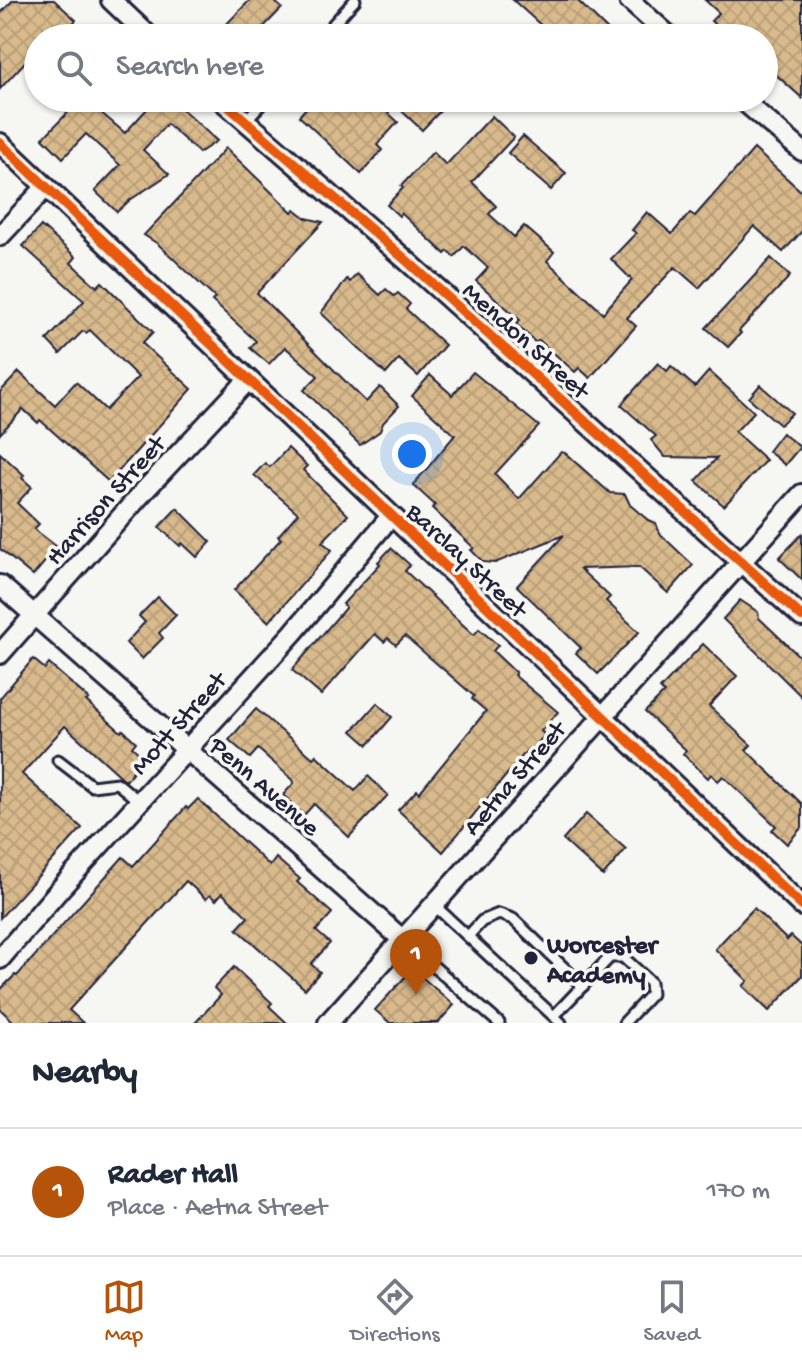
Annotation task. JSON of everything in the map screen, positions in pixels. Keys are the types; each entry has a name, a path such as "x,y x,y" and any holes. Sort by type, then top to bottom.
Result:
{"street":[{"path":"111,0 136,24"},
{"path":"629,0 656,24"},
{"name":"Mendon Street","path":"235,112 406,260 802,617"},
{"path":"756,112 802,151"},
{"name":"Barclay Street","path":"0,143 802,906"},
{"path":"0,236 45,188"},
{"name":"Harrison Street","path":"0,654 144,491 248,380"},
{"name":"Aetna Street","path":"328,1023 802,494"},
{"name":"Mott Street","path":"0,959 293,633 391,516"},
{"name":"Penn Avenue","path":"0,585 403,940"}],"lane":[{"path":"334,24 355,0"},
{"path":"245,121 254,112"},
{"path":"58,760 92,786 117,783 140,802"},
{"path":"434,905 557,1020 610,957 623,957 650,982 651,994 624,1023"},
{"path":"468,936 482,921 499,914 513,919 583,986"},
{"name":"Penn Avenue","path":"403,940 499,1023"}],"building":[{"path":"13,0 54,0 76,20 72,24 24,24 24,63 0,89 0,14"},
{"path":"250,0 273,0 282,8 267,24 227,24"},
{"path":"513,0 577,0 602,24 540,24"},
{"path":"705,0 802,0 802,98 778,77 778,24 714,24 711,21 719,13"},
{"path":"68,112 100,112 125,133 144,112 185,112 217,141 199,153 167,124 143,150 169,174 117,212 95,191 120,165 86,134 63,158 43,138"},
{"path":"303,112 387,112 398,122 377,145 382,150 361,174 299,116"},
{"path":"403,112 439,112 422,130"},
{"path":"492,116 514,137 472,182 496,206 489,214 514,237 524,226 554,252 547,261 603,313 632,280 611,259 636,233 632,230 647,212 672,234 690,213 695,216 754,149 802,192 802,231 783,252 754,226 699,288 675,267 627,318 636,326 590,378 579,368 575,372 516,324 520,320 476,281 488,268 464,246 454,257 448,251 445,254 401,213 399,216 387,205 433,152 446,165"},
{"path":"523,136 566,173 551,190 508,153"},
{"path":"226,148 292,212 295,209 306,218 323,222 257,293 366,402 380,387 399,406 383,423 380,431 360,445 304,390 318,376 285,347 269,364 250,348 256,341 212,301 215,298 158,244 144,235"},
{"path":"41,226 76,257 71,263 97,287 102,282 153,332 142,343 192,389 109,482 40,420 38,423 23,409 0,434 0,392 19,372 55,405 76,382 106,410 138,377 90,330 86,333 83,331 60,354 47,340 84,301 23,246"},
{"path":"771,258 790,276 728,347 706,328"},
{"path":"357,274 380,295 386,289 394,296 398,293 410,304 406,309 445,345 418,376 399,359 386,374 321,313 347,279 350,282"},
{"path":"658,363 667,371 671,366 695,387 709,371 754,412 735,432 766,460 724,506 696,481 717,458 665,457 651,440 656,436 621,405"},
{"path":"473,372 539,426 495,474 519,499 561,452 565,453 610,493 625,494 630,505 656,523 660,534 693,565 668,593 639,567 580,569 610,597 606,601 639,632 598,674 576,653 581,648 517,586 564,535 495,563 483,562 471,550 474,548 432,508 435,505 413,485 455,435 412,396 430,375 452,395"},
{"path":"760,385 792,413 780,425 749,398"},
{"path":"782,433 800,447 785,465 768,451"},
{"path":"288,448 307,466 303,470 348,515 322,542 332,550 269,622 234,590 281,539 278,536 298,513 254,475 265,463 270,467"},
{"path":"0,453 32,487 17,503 39,524 34,529 57,547 33,576 0,549"},
{"path":"177,508 211,542 197,557 159,527"},
{"path":"802,534 802,580 779,558"},
{"path":"391,548 410,565 405,571 474,635 479,629 498,645 493,651 516,673 514,675 558,712 541,731 545,735 530,751 528,749 443,852 398,810 417,790 419,793 486,711 472,699 474,696 405,636 396,645 388,638 384,642 375,634 321,695 292,670"},
{"path":"158,597 176,615 159,633 163,638 142,659 126,643 145,622 139,616"},
{"path":"740,600 758,612 759,618 802,659 802,697 723,619"},
{"path":"703,644 737,676 709,706 751,745 746,750 802,804 802,827 787,844 772,830 776,826 723,776 718,781 711,774 708,778 683,754 686,750 645,712 664,693 660,689"},
{"path":"33,659 45,669 49,664 89,699 86,701 136,742 132,747 143,757 126,781 65,726 22,774 82,828 0,918 0,698"},
{"path":"377,703 392,717 368,745 352,731"},
{"path":"256,709 313,758 316,755 355,791 368,776 388,795 349,837 314,804 304,815 283,795 294,783 293,780 258,749 250,758 229,740"},
{"path":"198,799 270,866 276,858 300,879 297,882 332,913 316,931 330,943 311,964 320,972 305,989 237,929 248,917 222,893 216,900 210,895 206,899 186,881 69,1010 83,1023 15,1023 0,1009 0,990 17,976 123,857 133,866 186,807 188,809"},
{"path":"586,814 626,849 603,876 563,840"},
{"path":"754,908 787,940 791,936 802,946 802,976 769,1011 743,986 748,981 715,949"},
{"path":"234,967 272,1003 269,1006 287,1023 195,1023 221,995 214,988"},
{"path":"406,976 415,984 422,977 454,1005 438,1023 390,1023 375,1010"}],"cycle path":[{"path":"235,112 406,260 802,617"},
{"path":"0,143 802,906"}],"place":[{"name":"Worcester Academy","path":"531,958"},
{"name":"Rader Hall","path":"416,995"}]}
